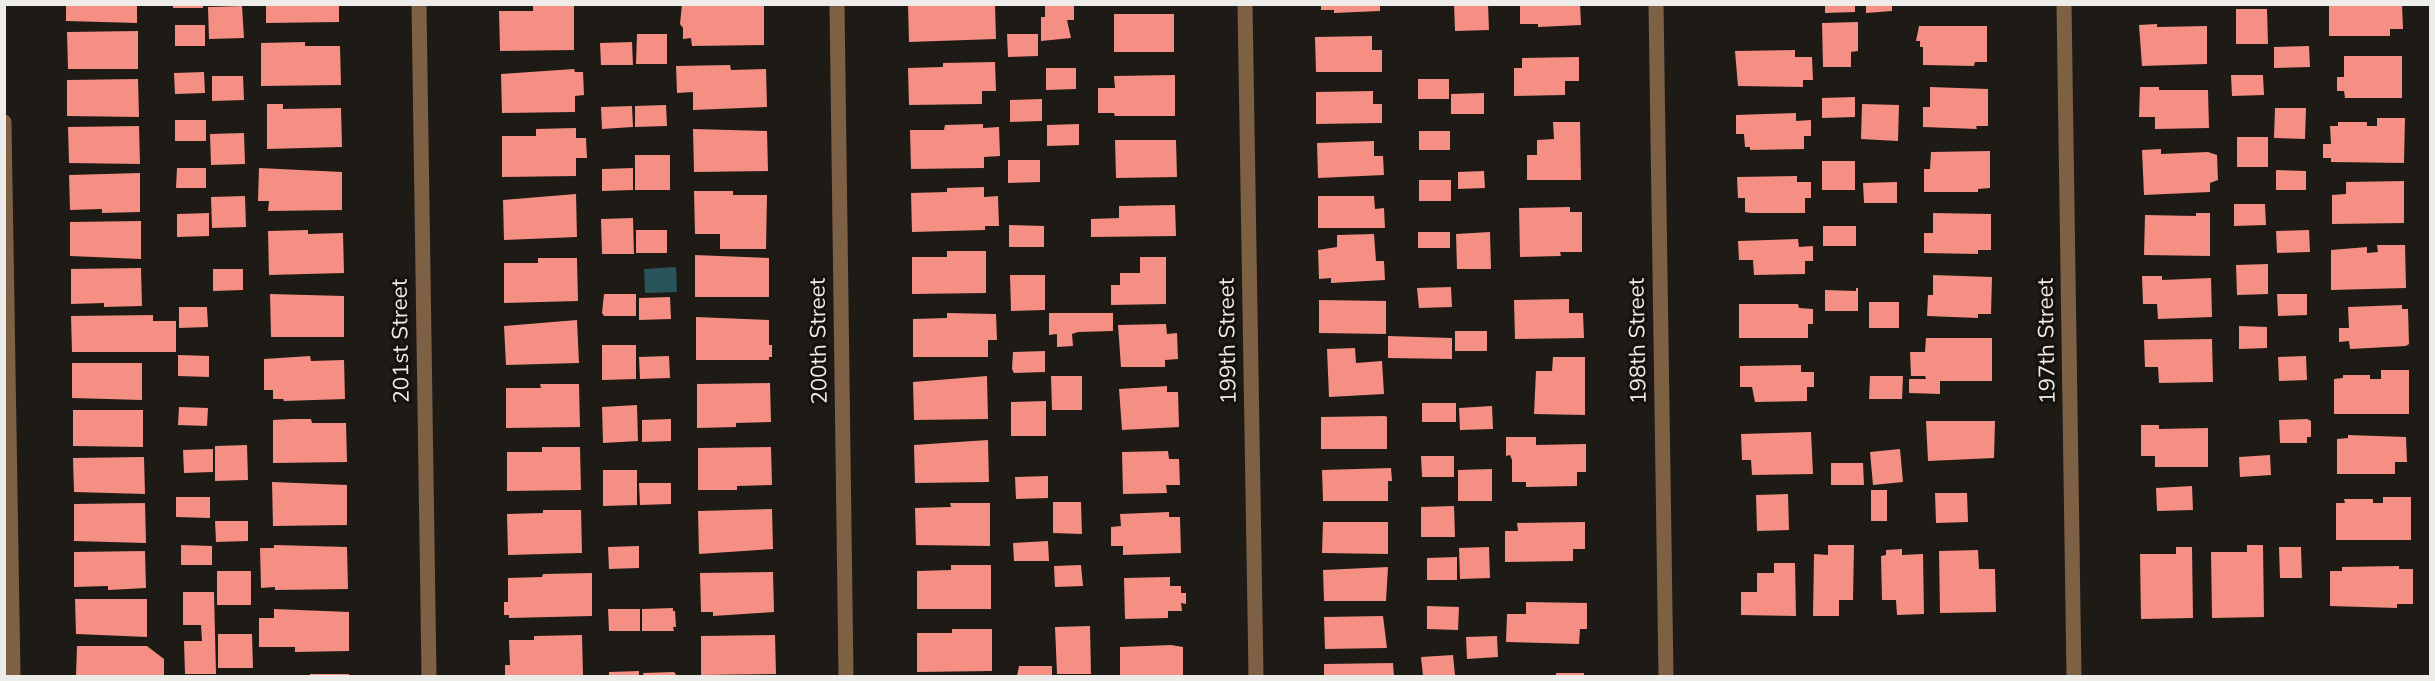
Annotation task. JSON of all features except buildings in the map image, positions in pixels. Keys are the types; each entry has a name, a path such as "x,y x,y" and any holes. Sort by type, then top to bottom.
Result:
{"street":[{"name":"201st Street","path":"419,4 429,676"},
{"name":"200th Street","path":"837,4 846,676"},
{"name":"199th Street","path":"1245,4 1256,676"},
{"name":"198th Street","path":"1656,4 1666,676"},
{"name":"197th Street","path":"2064,4 2074,676"},
{"path":"4,122 13,676"}],"water":[{"path":"676,267 677,292 645,293 644,269"}]}
